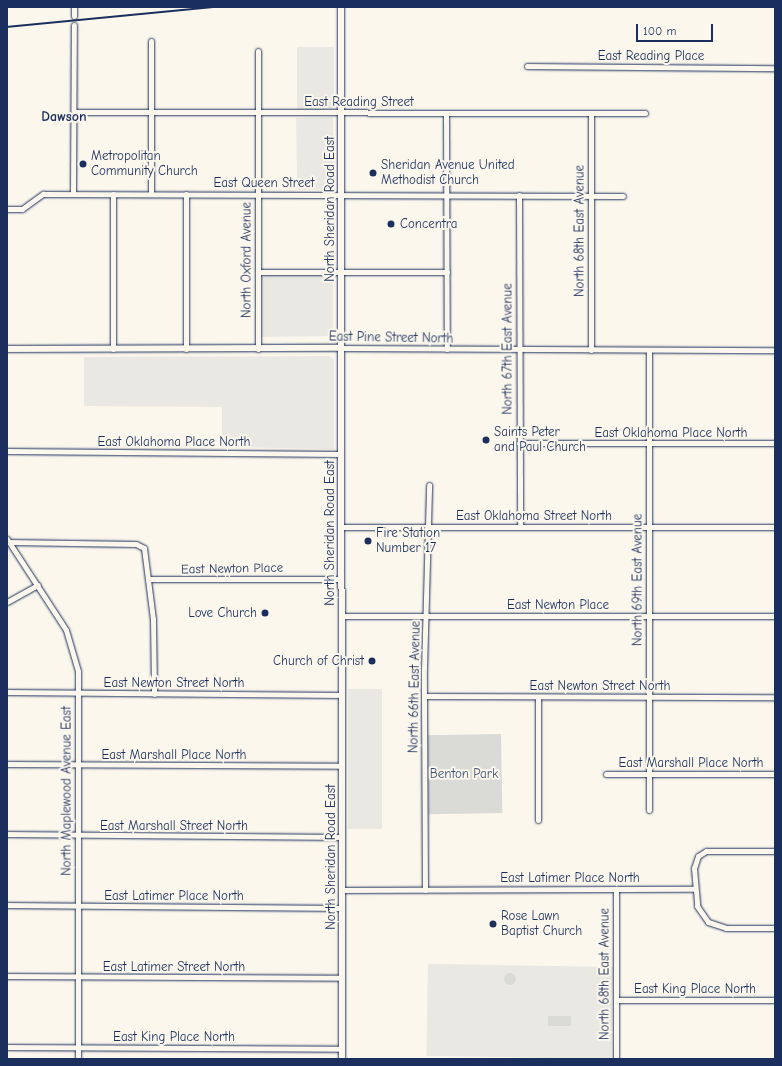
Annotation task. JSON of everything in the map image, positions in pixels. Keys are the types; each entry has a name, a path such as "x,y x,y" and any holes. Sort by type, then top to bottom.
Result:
{"main road":[{"name":"North Sheridan Road East","path":"341,7 342,1059"},
{"name":"East Pine Street North","path":"7,349 342,348"}],"street":[{"path":"74,7 74,16"},
{"path":"73,194 74,25"},
{"path":"151,41 151,194"},
{"name":"North Oxford Avenue","path":"258,51 258,349"},
{"name":"East Reading Place","path":"527,66 775,68"},
{"name":"East Reading Street","path":"74,112 645,113"},
{"path":"446,113 447,350"},
{"name":"North 68th East Avenue","path":"591,113 592,350"},
{"name":"East Queen Street","path":"7,209 22,209 41,194 623,196"},
{"path":"113,349 114,194"},
{"path":"186,194 186,349"},
{"name":"North 67th East Avenue","path":"519,195 520,527"},
{"path":"258,272 447,272"},
{"name":"East Pine Street North","path":"342,348 447,350 775,350"},
{"name":"North 69th East Avenue","path":"649,350 649,810"},
{"name":"East Oklahoma Place North","path":"519,443 775,444"},
{"name":"East Oklahoma Place North","path":"7,451 341,454"},
{"name":"North 66th East Avenue","path":"425,890 424,696 429,485"},
{"name":"East Oklahoma Street North","path":"341,527 775,527"},
{"path":"8,541 136,544 147,555 148,579 154,628 154,694"},
{"name":"North Maplewood Avenue East","path":"8,541 38,585 73,645 79,694 78,1059"},
{"name":"East Newton Place","path":"148,579 342,579"},
{"path":"7,602 38,585"},
{"name":"East Newton Place","path":"342,616 775,616"},
{"name":"East Newton Street North","path":"7,692 79,694 342,695"},
{"name":"East Newton Street North","path":"424,696 775,697"},
{"path":"538,697 538,820"},
{"name":"East Marshall Place North","path":"7,764 78,766 342,766"},
{"name":"East Marshall Place North","path":"606,774 775,774"},
{"name":"East Marshall Street North","path":"7,834 78,836 342,837"},
{"path":"775,851 706,851 694,864 694,889 697,906 708,922 726,928 775,928"},
{"name":"North 68th East Avenue","path":"616,889 616,1059"},
{"name":"East Latimer Place North","path":"342,890 694,889"},
{"name":"East Latimer Place North","path":"7,905 78,907 342,908"},
{"name":"East Latimer Street North","path":"7,976 342,978"},
{"name":"East King Place North","path":"616,1000 775,1000"},
{"name":"East King Place North","path":"7,1047 342,1049"}],"shaded area":[{"path":"297,47 334,47 334,109 297,109"},
{"path":"333,117 334,189 297,190 296,118"},
{"path":"266,274 333,275 333,336 261,337 261,279"},
{"path":"330,356 334,360 334,449 222,447 222,407 84,406 84,357"},
{"path":"348,689 382,689 382,829 348,829"},
{"path":"428,964 613,967 611,1059 426,1056"}],"green space":[{"name":"Benton Park","path":"501,734 502,813 428,814 427,735"},
{"path":"510,973 514,975 516,979 514,983 510,985 506,983 504,979 506,975"},
{"path":"548,1016 571,1016 571,1026 548,1026"}],"railway":[{"path":"7,27 215,7"}],"place":[{"name":"Metropolitan Community Church","path":"83,164"},
{"name":"Sheridan Avenue United Methodist Church","path":"373,173"},
{"name":"Concentra","path":"391,224"},
{"name":"Saints Peter and Paul Church","path":"486,440"},
{"name":"Fire Station Number 17","path":"368,541"},
{"name":"Love Church","path":"265,613"},
{"name":"Church of Christ","path":"372,661"},
{"name":"Rose Lawn Baptist Church","path":"493,924"}],"district":[{"name":"Dawson","path":"64,117"}]}
